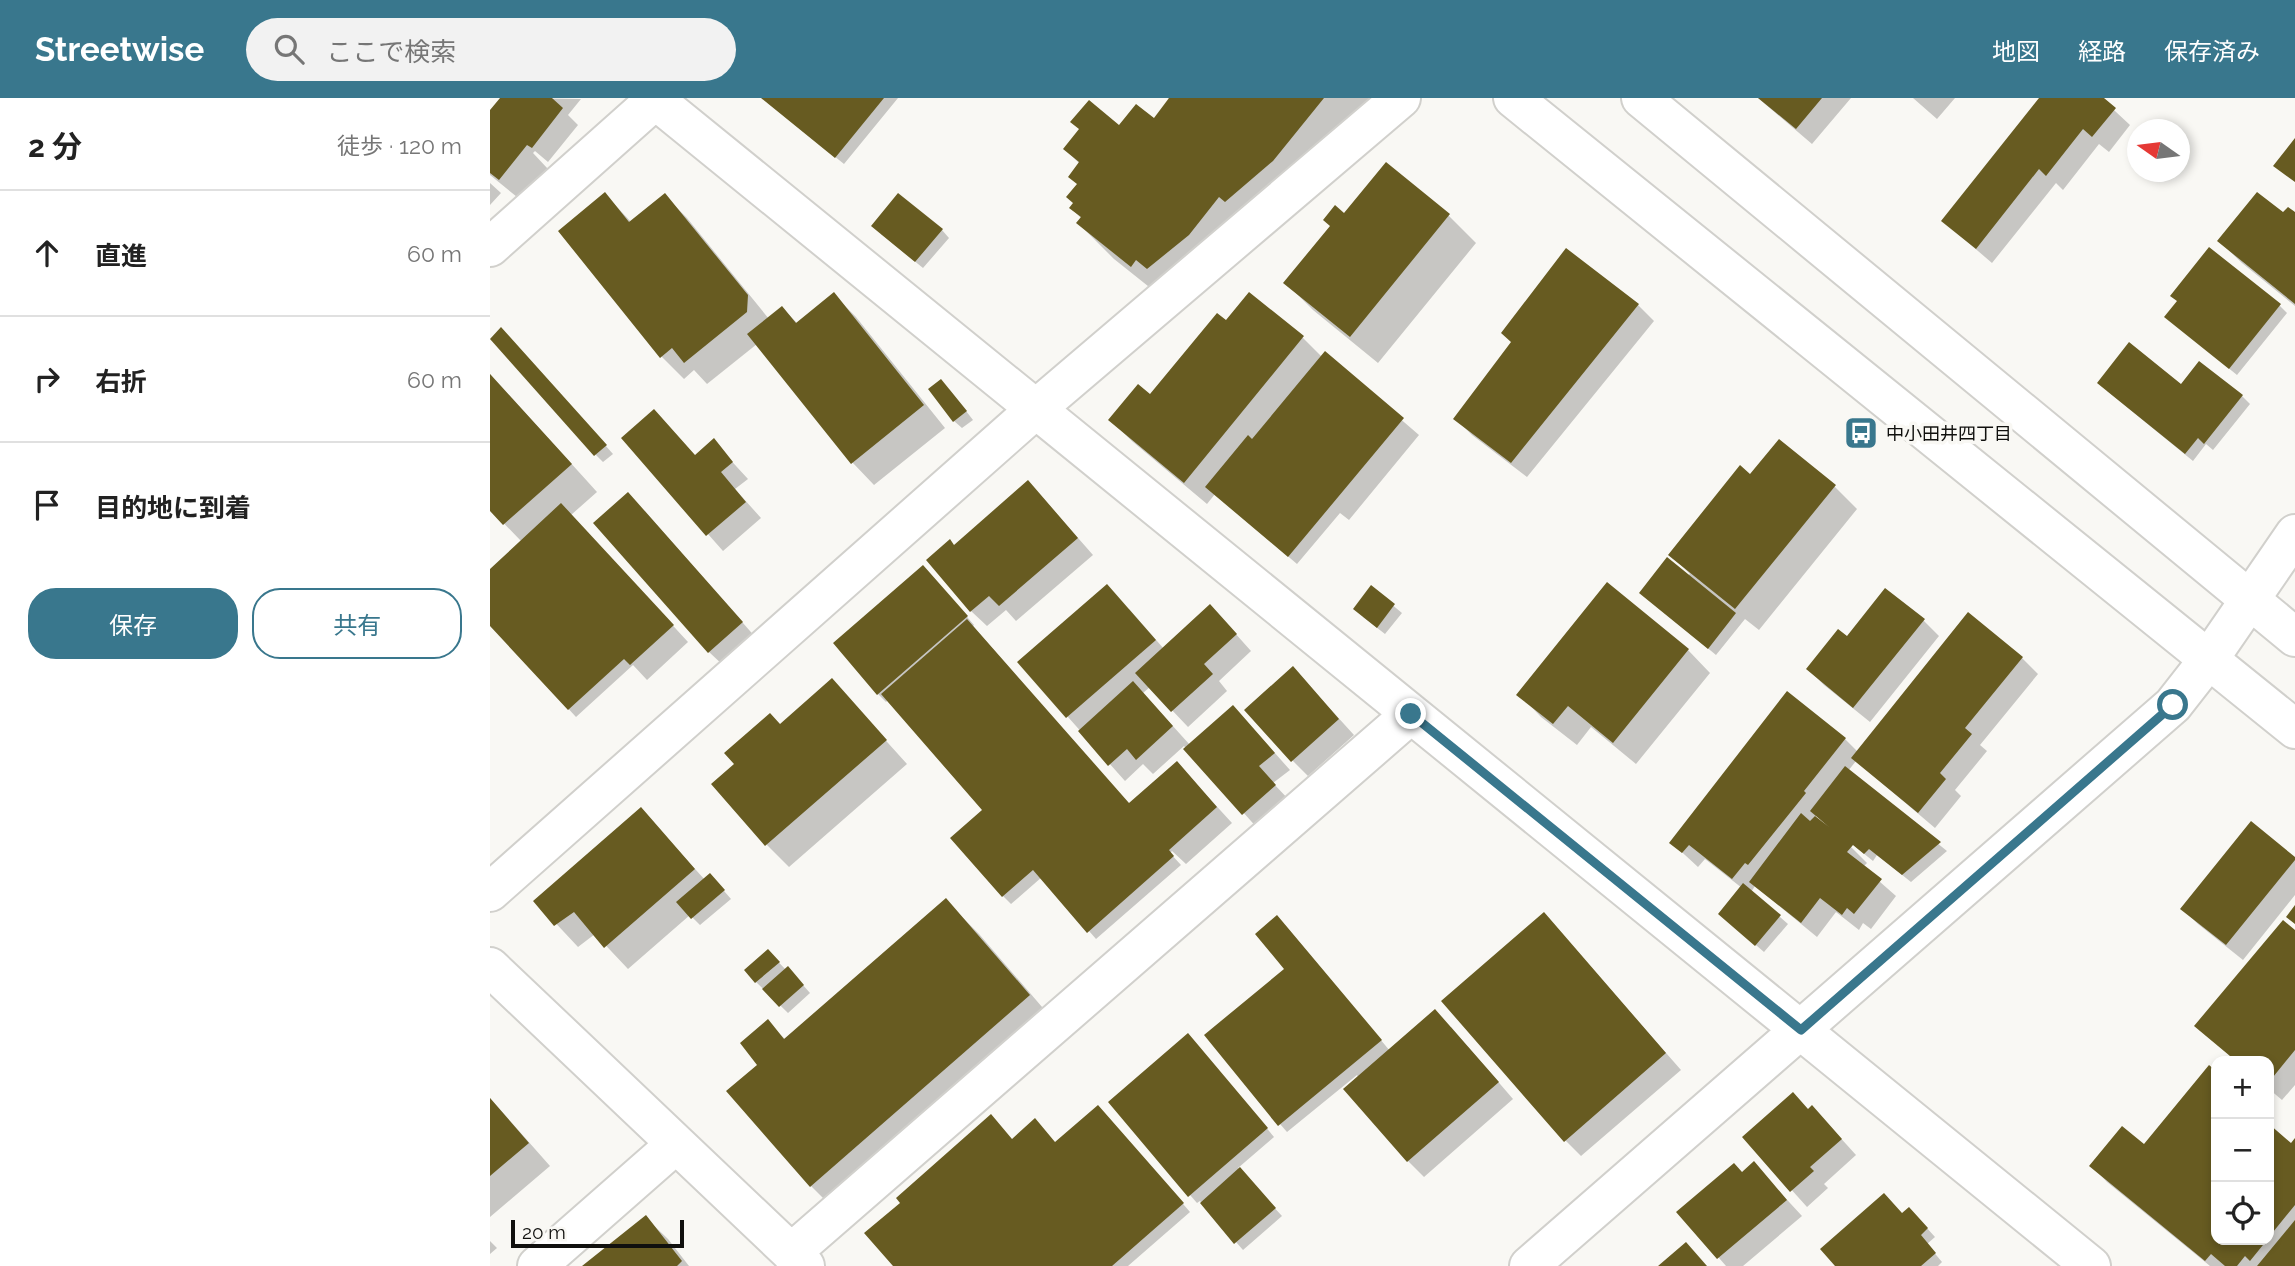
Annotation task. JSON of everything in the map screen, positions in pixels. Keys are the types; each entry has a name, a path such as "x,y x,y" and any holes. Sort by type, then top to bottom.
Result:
{"street":[{"path":"490,891 1037,408 1401,98"},
{"path":"1513,98 2295,729"},
{"path":"1641,98 2295,638"},
{"path":"490,247 654,99 2091,1266"},
{"path":"1529,1266 2173,705 2209,659 2295,534"},
{"path":"490,967 798,1259 1411,714"},
{"path":"537,1266 676,1144"}],"building":[{"path":"500,98 552,98 563,108 532,148 527,145 499,180 490,173 490,110"},
{"path":"761,98 884,98 835,158"},
{"path":"1169,98 1324,98 1273,161 1225,202 1219,197 1189,235 1147,269 1136,260 1131,267 1076,223 1081,217 1069,208 1073,203 1066,197 1077,184 1068,177 1079,162 1063,149 1079,129 1070,122 1089,100 1119,125 1136,104 1154,118"},
{"path":"1758,98 1822,98 1796,129"},
{"path":"2039,98 2104,98 2116,108 2092,137 2083,129 2046,176 2039,169 1976,249 1941,221"},
{"path":"2295,138 2295,182 2273,166"},
{"path":"1386,162 1450,214 1350,337 1283,283 1330,226 1323,220 1335,205 1344,213"},
{"path":"605,192 629,222 665,193 748,295 747,312 684,363 672,348 660,358 558,231"},
{"path":"2257,192 2283,212 2288,207 2295,212 2295,304 2217,241"},
{"path":"898,193 943,229 915,262 871,226"},
{"path":"2209,247 2281,304 2229,369 2164,317 2177,301 2170,296"},
{"path":"1566,248 1639,304 1511,463 1453,419 1511,342 1501,333"},
{"path":"834,292 924,405 851,464 747,334 782,306 796,323"},
{"path":"1249,292 1304,336 1184,483 1108,420 1138,384 1150,394 1217,313 1226,320"},
{"path":"501,327 607,445 594,456 490,339"},
{"path":"2129,342 2181,384 2199,361 2243,395 2204,444 2198,438 2185,454 2097,383"},
{"path":"1325,351 1404,418 1288,557 1205,487 1248,435 1252,439"},
{"path":"490,374 572,464 503,525 490,511"},
{"path":"941,379 967,411 953,422 928,389"},
{"path":"654,409 695,455 714,438 733,462 721,472 746,502 706,536 621,438"},
{"path":"1779,439 1836,485 1735,609 1668,555 1740,465 1750,474"},
{"path":"1028,480 1078,538 999,606 989,596 970,612 926,560 950,539 954,545"},
{"path":"628,492 743,622 708,653 593,523"},
{"path":"561,503 674,625 630,665 624,659 568,710 490,626 490,569"},
{"path":"1667,557 1736,613 1708,649 1639,593"},
{"path":"923,565 968,616 877,695 833,643"},
{"path":"1607,582 1689,649 1613,743 1568,706 1553,724 1516,695"},
{"path":"1107,584 1156,640 1066,718 1017,662"},
{"path":"1371,585 1395,604 1377,628 1353,609"},
{"path":"1885,588 1925,619 1853,708 1806,669 1838,629 1847,636"},
{"path":"1210,604 1237,634 1204,664 1213,674 1171,712 1135,673"},
{"path":"1968,612 2023,657 1965,728 1972,734 1940,773 1946,779 1918,813 1851,758"},
{"path":"967,619 1129,803 1177,761 1217,807 1169,850 1174,856 1087,933 1033,870 1002,897 950,838 982,810 881,694"},
{"path":"1293,666 1339,719 1291,762 1244,710"},
{"path":"832,678 887,740 765,846 711,784 734,764 724,753 770,713 780,724"},
{"path":"1133,681 1173,726 1136,760 1127,749 1108,766 1078,731"},
{"path":"1787,691 1846,738 1748,865 1745,863 1732,879 1689,845 1682,853 1669,843"},
{"path":"1233,705 1275,753 1259,766 1276,785 1242,815 1183,749"},
{"path":"1845,766 1941,842 1902,875 1869,849 1864,854 1853,845 1847,852 1882,879 1854,914 1847,908 1842,915 1820,898 1801,923 1749,882 1801,813 1810,821 1815,816 1829,827 1810,811"},
{"path":"641,807 695,869 604,948 574,912 554,926 533,901"},
{"path":"2251,821 2295,857 2295,860 2226,945 2180,909"},
{"path":"710,873 725,890 691,919 676,902"},
{"path":"1743,883 1781,915 1755,946 1718,914"},
{"path":"946,898 1030,995 810,1187 726,1091 757,1065 740,1043 768,1019 784,1039"},
{"path":"2295,905 2295,924 2286,917"},
{"path":"1544,912 1666,1053 1564,1142 1441,1001"},
{"path":"1277,915 1382,1040 1278,1126 1204,1035 1284,969 1255,934"},
{"path":"2283,920 2295,930 2295,1050 2274,1076 2274,1056 2230,1056 2194,1026"},
{"path":"768,949 780,962 755,983 744,970"},
{"path":"788,966 804,985 779,1007 762,989"},
{"path":"1435,1009 1499,1082 1407,1162 1343,1089"},
{"path":"1188,1033 1268,1128 1188,1197 1108,1102"},
{"path":"2209,1065 2211,1245 2263,1245 2250,1261 2245,1256 2237,1266 2225,1266 2211,1254 2205,1261 2089,1166 2122,1126 2144,1144"},
{"path":"1793,1092 1808,1109 1812,1105 1842,1139 1810,1167 1814,1171 1790,1192 1742,1137"},
{"path":"490,1098 529,1143 490,1176"},
{"path":"1098,1105 1184,1203 1112,1266 893,1266 864,1233 900,1203 896,1198 991,1114 1012,1139 1035,1118 1055,1142"},
{"path":"2274,1128 2291,1143 2295,1138 2295,1205 2274,1231"},
{"path":"1754,1161 1787,1200 1717,1259 1676,1212 1734,1163 1742,1172"},
{"path":"1240,1167 1276,1208 1234,1244 1200,1203"},
{"path":"1884,1193 1902,1213 1909,1207 1928,1228 1921,1235 1936,1253 1921,1266 1835,1266 1820,1249"},
{"path":"646,1215 682,1261 677,1266 582,1266"},
{"path":"2295,1220 2295,1266 2257,1266"},
{"path":"1686,1242 1707,1266 1658,1266"}],"place":[{"name":"中小田井四丁目","path":"1861,433"}],"route":[{"path":"1411,714 1801,1030 2173,705"}]}
